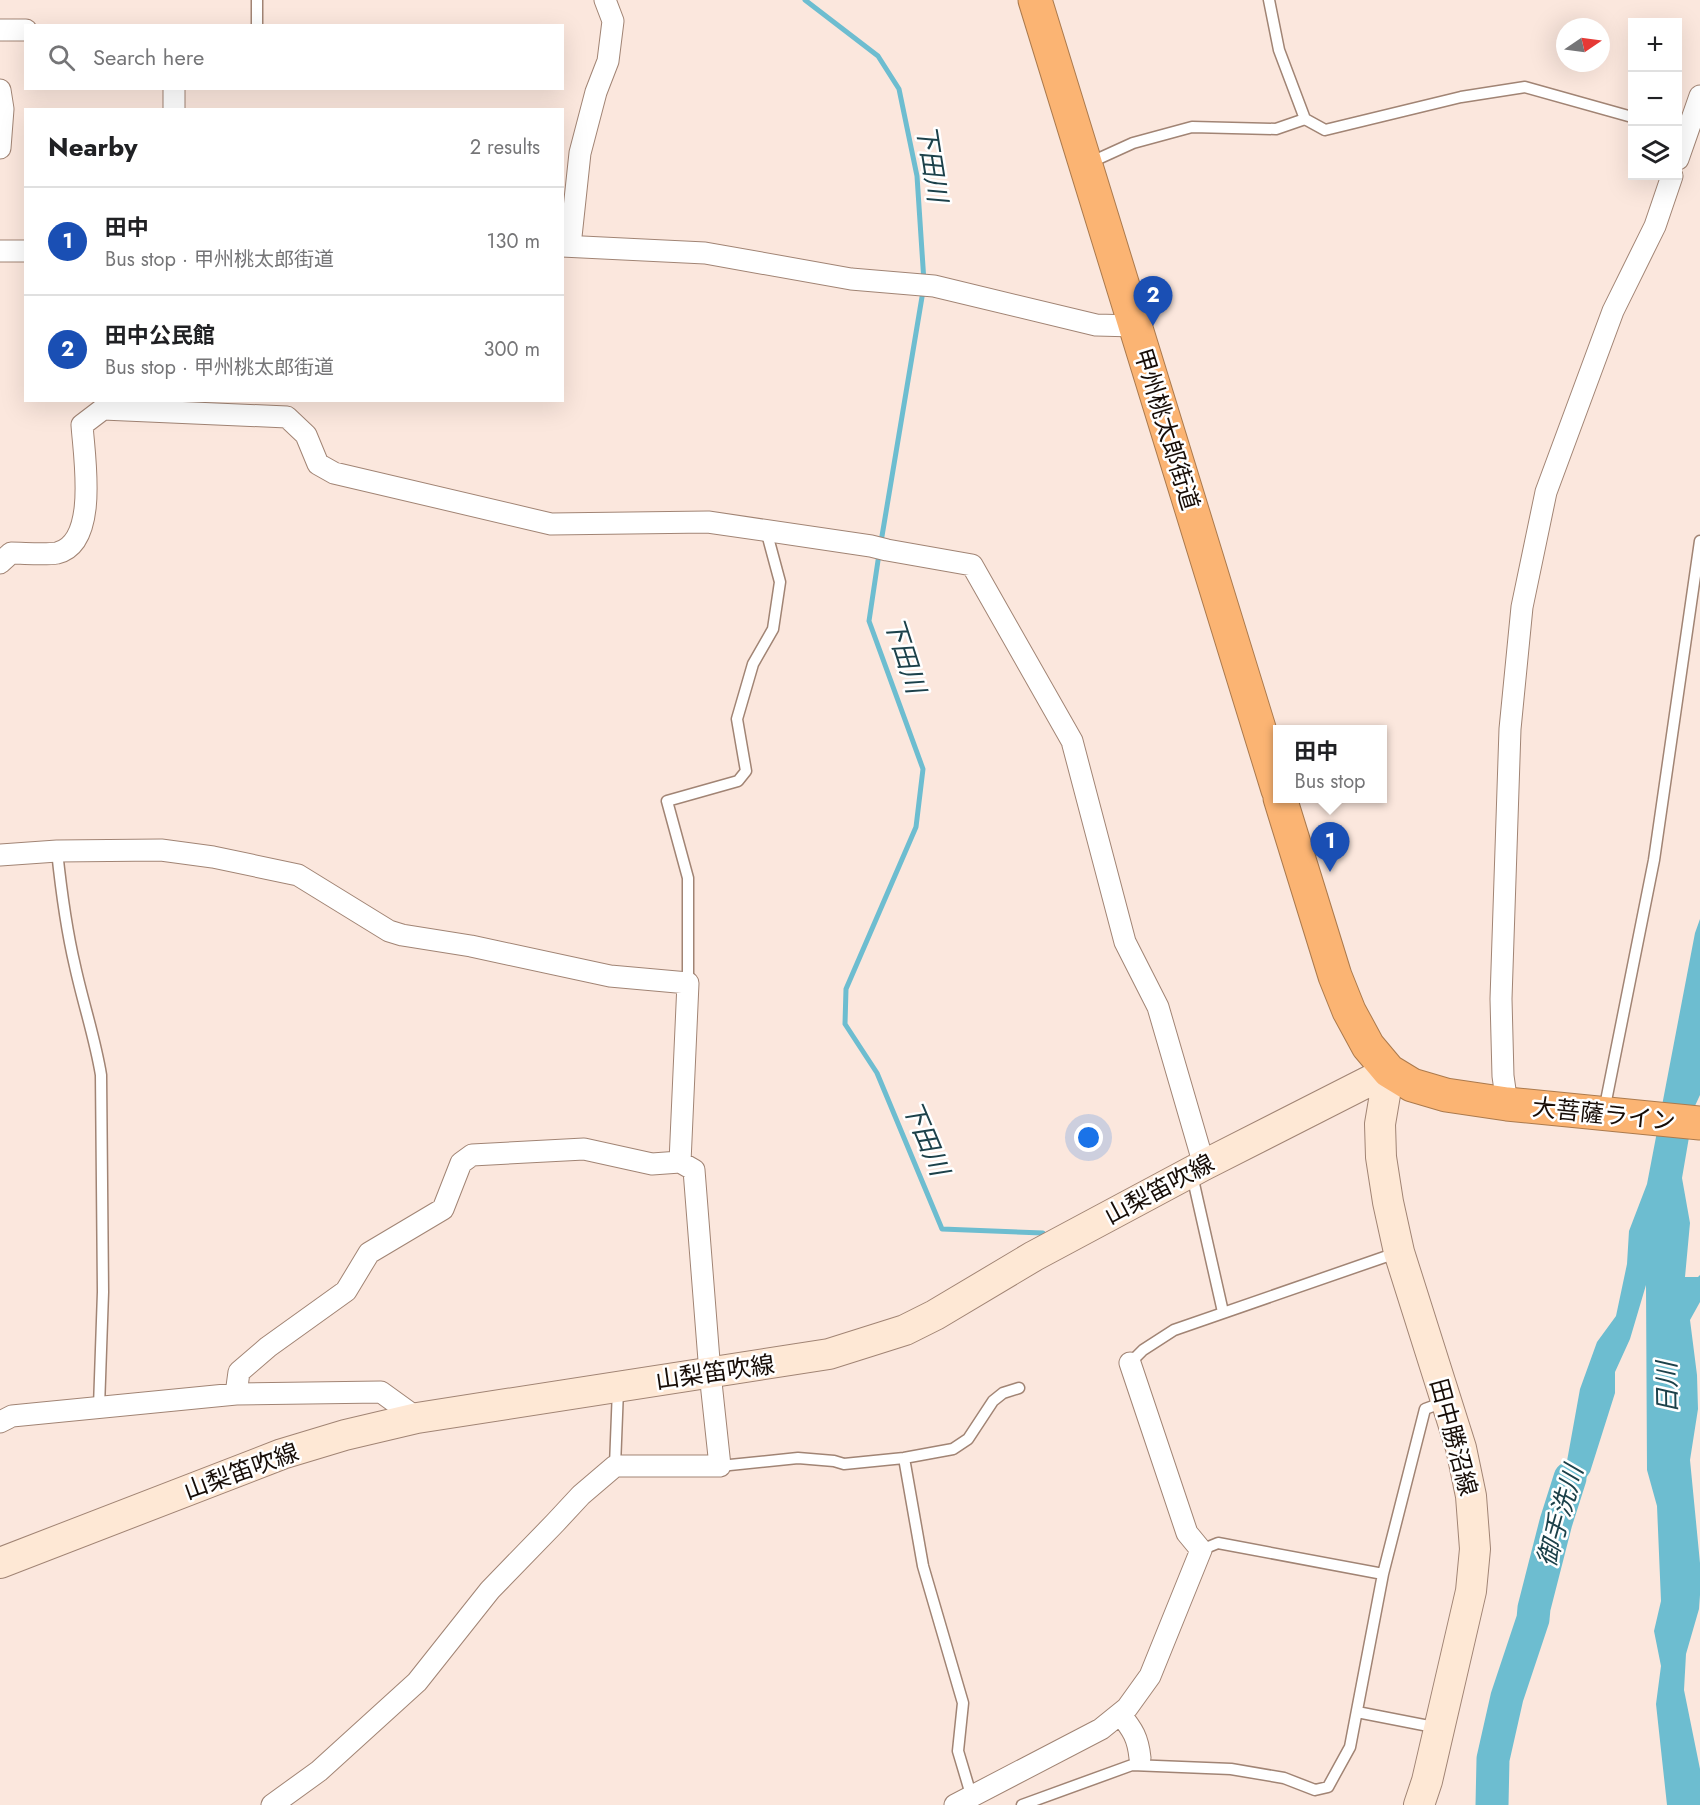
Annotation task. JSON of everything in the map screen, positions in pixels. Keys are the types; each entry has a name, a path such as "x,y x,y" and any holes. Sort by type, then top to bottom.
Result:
{"highway":[{"name":"甲州桃太郎街道","path":"1035,0 1273,774"},
{"path":"1282,803 1335,976 1349,1011 1368,1046 1389,1071 1412,1085 1446,1095 1507,1104"},
{"name":"大菩薩ライン","path":"1507,1104 1700,1123"}],"main road":[{"name":"山梨笛吹線","path":"0,1563 282,1454 345,1435 417,1418 829,1354 905,1330 1198,1168 1389,1071"},
{"name":"田中勝沼線","path":"1389,1071 1380,1124 1381,1157 1388,1203 1399,1252 1461,1448 1471,1496 1475,1550 1471,1591 1427,1780 1419,1805"}],"street":[{"path":"605,0 613,21 608,61 596,92 580,153 566,246 705,253 851,279 925,285 1096,325 1135,326"},
{"path":"0,30 24,30"},
{"path":"0,90 3,109 0,148"},
{"path":"174,90 174,108"},
{"path":"1682,129 1700,96"},
{"path":"1507,1104 1503,1076 1502,987 1510,729 1522,607 1546,492 1613,311 1655,226 1671,180"},
{"path":"0,251 24,251"},
{"path":"0,563 11,553 57,553 71,547 83,526 87,496 82,425 102,409 161,406 287,417 306,435 318,464 334,473 551,524 708,522 879,548 972,565 1072,741 1125,942 1158,1007 1198,1168"},
{"path":"0,855 57,851 161,850 213,857 298,875 389,931 402,935 471,946 610,976 688,982 680,1162"},
{"path":"236,1394 239,1372 268,1347 346,1291 369,1253 443,1209 461,1163 472,1155 584,1149 652,1164 680,1162 694,1170 710,1373 720,1466 615,1466 581,1495 490,1590 417,1682 319,1771 272,1805"},
{"path":"966,1802 1101,1730 1127,1708 1150,1676 1201,1550 1187,1533 1130,1363"},
{"path":"0,1422 12,1416 236,1394 381,1392 417,1418"},
{"path":"1120,1714 1133,1730 1138,1741 1140,1762"}],"lane":[{"path":"256,0 257,24"},
{"path":"1269,0 1279,50 1305,119 1325,130 1461,97 1525,87 1628,116"},
{"path":"1086,164 1133,143 1192,127 1276,129 1305,119"},
{"path":"688,982 688,878 667,801 738,781 746,771 737,719 753,664 772,629 780,582 766,530"},
{"path":"1603,1114 1654,860 1700,541"},
{"path":"57,851 61,890 75,965 98,1054 100,1075 103,1292 99,1407"},
{"path":"1198,1168 1223,1312"},
{"path":"1130,1363 1143,1350 1174,1329 1399,1252"},
{"path":"615,1466 618,1386"},
{"path":"720,1466 798,1458 844,1464 904,1458 953,1449 968,1439 993,1401 1003,1393 1019,1388"},
{"path":"1022,1805 1140,1762 1231,1769 1284,1778 1315,1790 1328,1787 1350,1747 1383,1574 1425,1409 1446,1401"},
{"path":"904,1458 923,1566 963,1703 958,1751 966,1802"},
{"path":"1201,1550 1218,1543 1383,1574"},
{"path":"1357,1712 1439,1729"}],"water":[{"name":"日川","path":"1700,919 1700,1095 1694,1108 1682,1178 1690,1223 1685,1277 1700,1275 1700,1302 1690,1320 1697,1375 1698,1409 1690,1460 1700,1563 1700,1595 1699,1609 1686,1654 1684,1690 1700,1769 1700,1805 1667,1805 1656,1704 1661,1666 1654,1631 1661,1601 1657,1506 1647,1470 1646,1285 1630,1339 1615,1372 1615,1393 1590,1472 1556,1522 1580,1389 1597,1342 1616,1316 1627,1264 1629,1231 1647,1184 1695,933"}],"waterway":[{"name":"下田川","path":"805,0 878,56 899,89 917,176 924,282"},
{"name":"下田川","path":"881,542 923,291"},
{"name":"下田川","path":"879,554 869,621 923,769 916,827 846,989 845,1024 877,1073 942,1229 1043,1233"},
{"name":"御手洗川","path":"1492,1805 1493,1759 1507,1697 1533,1619 1556,1522 1570,1478"}],"place":[{"name":"田中公民館","path":"1153,326"},
{"name":"田中","path":"1330,872"}]}
